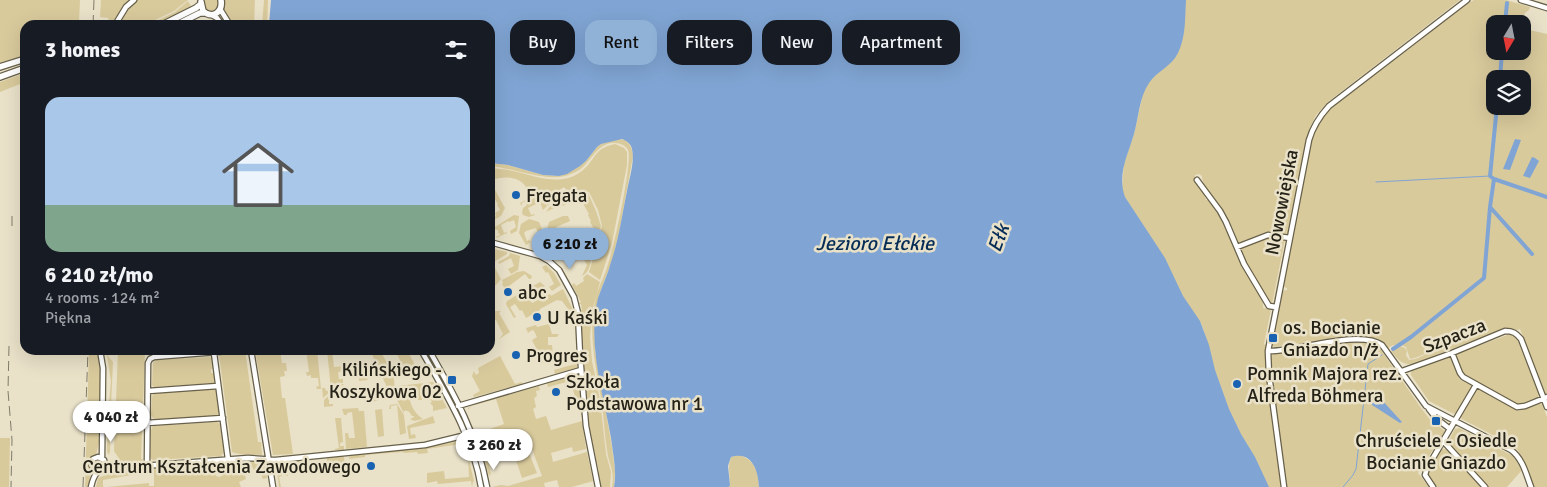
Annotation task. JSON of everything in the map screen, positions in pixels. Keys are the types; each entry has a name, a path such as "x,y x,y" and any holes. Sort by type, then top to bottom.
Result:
{"main road":[{"path":"187,20 200,14 216,14 222,5 221,0"},
{"path":"201,1 202,9 209,14"},
{"path":"172,20 196,8 201,1"},
{"path":"0,67 20,61"},
{"path":"0,77 20,70"}],"street":[{"path":"118,20 126,7 134,0"},
{"name":"Nowowiejska","path":"1284,485 1269,375 1268,351 1308,140 1315,122 1329,106 1467,0"},
{"path":"1521,0 1547,8"},
{"path":"220,9 227,20"},
{"path":"209,14 218,20"},
{"path":"1197,180 1220,211 1244,264 1269,306 1276,307"},
{"path":"1237,247 1268,235 1290,238"},
{"path":"495,243 543,257 552,262 572,293 577,307 586,426 598,487"},
{"name":"Szpacza","path":"1402,371 1505,331 1511,331 1516,333 1521,339 1545,397"},
{"path":"1268,351 1340,340 1373,340 1382,345 1426,406 1437,419 1450,429"},
{"path":"1452,353 1460,373 1467,380 1517,407 1545,397 1547,407"},
{"path":"99,457 103,368 101,355"},
{"path":"147,465 149,360 154,357 184,355"},
{"path":"214,355 228,459"},
{"path":"252,355 273,487"},
{"path":"424,355 454,408 466,435 480,487"},
{"path":"432,355 460,406 477,446 487,487"},
{"path":"454,408 581,370"},
{"path":"1433,487 1424,476 1427,468 1476,385"},
{"path":"148,391 218,386"},
{"path":"1426,406 1517,454 1531,487"},
{"path":"147,423 223,418"},
{"path":"93,468 101,469 228,459 251,458 269,460 424,444 466,435"},
{"path":"1444,441 1485,487"},
{"path":"99,457 114,466 133,466"},
{"path":"91,487 92,462 99,457"},
{"path":"91,487 95,476 105,462"}],"shaded area":[{"path":"0,0 80,0 79,20 20,20 20,57 0,63"},
{"path":"101,0 130,0 114,20 100,17"},
{"path":"137,0 188,0 174,11 155,20 120,20 128,8"},
{"path":"205,0 217,0 218,6 215,11 205,10 203,2"},
{"path":"223,0 255,0 254,20 230,20 223,10"},
{"path":"264,0 268,0 267,20 262,20"},
{"path":"1176,0 1460,0 1329,101 1316,115 1305,147 1287,236 1267,232 1241,243 1238,242 1231,225 1208,191 1202,176 1199,174 1195,175 1195,179 1206,200 1209,200 1218,215 1241,263 1258,291 1263,308 1271,309 1264,344 1267,346 1266,361 1270,360 1273,354 1336,343 1361,342 1372,344 1379,348 1431,421 1445,431 1418,473 1429,487 1246,487 1200,321 1195,320 1127,204 1122,189 1124,163 1134,134 1146,80"},
{"path":"1474,0 1506,0 1530,7 1524,15 1486,15 1486,60 1531,60 1531,30 1547,34 1547,394 1520,329 1507,329 1495,332 1414,364 1406,364 1391,351 1400,346 1407,351 1406,355 1409,360 1414,359 1423,356 1463,329 1456,332 1424,354 1410,359 1406,347 1397,345 1388,348 1379,339 1368,337 1273,347 1271,343 1281,291 1287,290 1287,288 1282,286 1312,135 1324,113 1421,40 1458,9"},
{"path":"188,1 192,8 167,20 158,20 175,12"},
{"path":"20,75 20,84 0,92 0,82"},
{"path":"618,139 625,140 632,149 633,156 619,233 595,313 595,351 612,447 615,471 614,487 612,487 612,472 607,450 592,333 597,293 608,265 619,222 628,170 628,150 624,145 616,143 605,145 581,169 562,177 542,176 495,167 495,164 508,165 543,175 559,176 586,161 601,144"},
{"path":"615,144 624,148 627,152 627,165 612,243 600,280 589,272 593,259 592,249 595,246 602,226 598,210 589,192 567,191 564,187 551,196 552,199 549,198 546,202 549,204 548,206 545,201 534,197 522,203 522,206 520,203 528,199 528,192 525,186 517,179 505,177 495,179 495,168 558,180 575,175 583,170 599,151"},
{"path":"495,190 505,208 501,216 495,219 495,213 500,210 495,200"},
{"path":"572,192 588,193 596,211 601,226 594,245 591,247 585,234 594,229 590,222 589,214 579,196 571,198 568,194"},
{"path":"567,195 570,202 546,212 554,201 555,203"},
{"path":"534,198 544,202 547,206 543,210 540,202 528,208 531,215 535,215 529,217 523,215 523,208"},
{"path":"514,215 519,216 517,231 511,234 510,231 516,227 514,220 501,225 504,233 507,233 496,238 500,234 495,227"},
{"path":"563,216 568,216 570,221 556,227 550,233 553,238 550,239 552,242 549,244 545,237 549,222"},
{"path":"529,219 539,222 543,231 539,235 536,228 526,231 524,233 527,241 531,242 526,245 519,233 521,224"},
{"path":"581,228 586,240 591,260 590,266 582,276 587,265 584,260 588,258 579,236 573,239 575,243 573,244 569,233"},
{"path":"568,234 575,254 571,257 561,238"},
{"path":"1269,237 1285,239 1272,304 1246,265 1240,250 1241,247"},
{"path":"1286,240 1276,303 1273,304"},
{"path":"495,249 507,252 507,254 495,261"},
{"path":"510,253 520,256 518,270 511,274 508,269 514,266 511,258 499,264 498,262 509,256"},
{"path":"546,265 554,273 561,285 552,291 549,287 554,284 548,272 546,273 542,267"},
{"path":"495,268 501,279 495,285"},
{"path":"524,271 532,276 531,279 525,274 505,289 502,280 517,272"},
{"path":"587,274 600,282 592,311 590,337 606,454 611,472 610,487 600,487 597,473 599,472 594,459 596,458 594,449 592,450 583,381 579,311 582,310 581,304 578,304 581,302 572,285 574,283 576,286 584,281 583,278"},
{"path":"540,282 545,286 529,295 527,290 530,286"},
{"path":"563,289 575,314 570,316 568,309 562,301 557,300 526,318 522,310 520,311 515,304 510,307 516,317 514,318 506,304 507,301 523,291 532,303"},
{"path":"495,311 501,311 499,313 510,332 499,339 503,334 496,320"},
{"path":"576,316 577,357 575,317 561,321"},
{"path":"549,324 552,334 559,334 557,337 548,337 548,345 552,345 553,355 551,351 546,351 546,364 545,362 540,364 539,362 542,360 532,340 537,337 534,331 532,330 528,333 526,328"},
{"path":"1510,334 1516,336 1539,395 1537,399 1519,405 1464,376 1454,354 1469,347 1470,349"},
{"path":"89,355 99,355 102,386 96,420 99,442 96,455 90,465 89,487 85,487"},
{"path":"107,355 113,362 111,405 109,404 111,381"},
{"path":"118,355 145,355 141,459 143,459 141,462 122,463 114,451"},
{"path":"219,355 246,355 258,442 261,442 262,455 232,452"},
{"path":"256,355 281,355 282,363 286,363 287,371 284,371 285,376 280,377 282,398 285,398 293,454 273,455"},
{"path":"307,355 318,355 321,389 316,387 319,386 318,378 311,378 311,375 307,376 306,372 309,372"},
{"path":"328,355 333,355 334,367 363,364 368,374 365,375 368,380 359,381 359,377 362,376 362,369 338,372 339,379 343,379 343,383 340,383 323,398 322,388 325,388 326,391 331,390"},
{"path":"372,355 383,355 392,373 394,390 391,396"},
{"path":"397,355 410,355 422,378 420,382 415,381 420,378 416,370 414,371 413,368 405,371"},
{"path":"500,356 515,384 522,382 522,384 474,397 473,395 480,391 472,376 474,371 476,375 479,373 478,368"},
{"path":"1449,357 1452,359 1460,380 1471,385 1472,388 1456,414 1429,401 1411,375 1411,371"},
{"path":"212,358 214,369 211,369 211,373 214,373 214,383 154,387 152,385 153,363 156,360"},
{"path":"577,362 577,368 555,374 554,370"},
{"path":"578,374 582,417 570,381 548,387 547,383"},
{"path":"433,382 447,408 433,411 433,406 430,403 432,402 428,395 422,397 422,400 418,400 417,390 414,390 414,387 409,387 412,405 416,413 423,419 414,421 410,419 414,416 407,411 404,411 404,413 397,400 398,386"},
{"path":"341,384 344,385 340,386 341,391 372,388 376,395 378,394 379,400 372,402 371,400 374,400 373,394 329,398 329,404 333,404 333,406 324,407 324,400"},
{"path":"539,386 540,390 536,391 537,396 534,398 536,407 533,409 536,419 546,416 551,430 582,421 586,449 573,452 572,447 551,453 553,462 587,452 593,481 572,487 559,487 557,480 544,483 545,487 492,487 508,486 542,476 532,449 513,455 512,452 506,454 506,457 491,462 489,466 491,474 489,476 485,461 496,460 496,457 504,453 498,434 489,436 487,430 504,424 496,399 473,405"},
{"path":"214,389 217,391 220,414 218,416 155,420 151,415 154,393"},
{"path":"1478,389 1519,411 1538,403 1542,404 1547,417 1547,487 1533,487 1524,460 1514,446 1462,419 1460,416"},
{"path":"397,404 404,415 406,433 400,435 397,405 391,406 391,409 389,409 390,405"},
{"path":"108,406 111,407 109,455 107,452"},
{"path":"358,408 359,411 364,411 367,447 346,449 345,433 348,433 349,438 355,438 352,412 344,415 342,409"},
{"path":"382,409 384,436 378,437 375,410"},
{"path":"433,416 435,423 410,428 411,435 415,434 416,438 409,439 407,426"},
{"path":"335,418 341,418 343,442 340,443 340,446 344,446 344,450 335,450 339,448"},
{"path":"217,422 220,424 224,452 221,456 153,460 150,458 151,430 153,426"},
{"path":"1459,428 1515,457 1522,470 1507,487 1488,487 1450,444 1449,440 1455,429"},
{"path":"0,438 10,438 9,487 0,487"},
{"path":"459,441 463,443 465,452 461,444 427,449 428,453 402,452 365,455 365,457 349,459 350,455 425,448"},
{"path":"1441,449 1446,449 1482,487 1437,487 1428,478 1429,469"},
{"path":"529,453 537,473 522,478 515,457"},
{"path":"739,455 749,460 755,467 759,487 729,487 731,457"},
{"path":"468,456 474,481 472,487 471,481 438,484 437,481 427,483 427,473 444,471 445,479 469,477"},
{"path":"344,457 345,465 336,466 335,469 328,469 327,473 327,458"},
{"path":"302,460 302,463 287,467 288,476 282,473 282,476 279,477 281,487 279,487 276,463"},
{"path":"241,461 246,479 239,482 241,487 107,487 149,483 149,486 154,486 154,466 193,463 214,467 216,476 220,477 232,472 230,462 223,462"},
{"path":"251,461 264,463 267,478 263,479 259,470 255,472"},
{"path":"147,469 148,472 103,480 104,487 96,487 98,478 111,473"}],"water":[{"name":"Jezioro Ełckie","path":"271,0 1186,0 1184,34 1181,47 1175,58 1152,79 1143,95 1134,134 1124,165 1123,189 1125,197 1165,258 1183,296 1200,321 1229,409 1269,487 759,487 757,474 752,463 749,459 738,456 731,457 728,466 729,487 614,487 614,456 595,350 595,315 598,298 616,245 633,154 630,144 622,139 601,144 580,166 567,174 559,176 543,175 508,165 495,164 495,20 269,20"},
{"path":"1515,139 1521,140 1510,170 1503,169"},
{"path":"1532,157 1539,161 1530,178 1523,176"},
{"path":"1373,394 1381,399 1402,422 1400,423 1372,405 1371,399"}],"waterway":[{"path":"1506,15 1507,3"},
{"path":"1501,60 1501,70"},
{"path":"1494,179 1490,176 1496,115"},
{"path":"1376,182 1490,176"},
{"path":"1393,349 1411,337 1484,278 1494,179 1547,197"},
{"path":"1490,207 1532,254"},
{"path":"1343,487 1356,469 1368,364 1382,355"}],"railway":[{"path":"93,20 94,0"},
{"path":"12,216 12,226"},
{"path":"9,346 8,391 12,440 11,487"},
{"path":"83,487 88,355"}],"place":[{"name":"Fregata","path":"516,195"},
{"name":"abc","path":"508,292"},
{"name":"U Kaśki","path":"537,317"},
{"name":"os. Bocianie Gniazdo n/ż","path":"1273,338"},
{"name":"Progres","path":"516,355"},
{"name":"Kilińskiego - Koszykowa 02","path":"452,380"},
{"name":"Pomnik Majora rez. Alfreda Böhmera","path":"1237,384"},
{"name":"Szkoła Podstawowa nr 1","path":"556,392"},
{"name":"Chruściele - Osiedle Bocianie Gniazdo","path":"1436,421"},
{"name":"Centrum Kształcenia Zawodowego","path":"371,466"}],"water label":[{"name":"Ełk","path":"998,238"}]}
